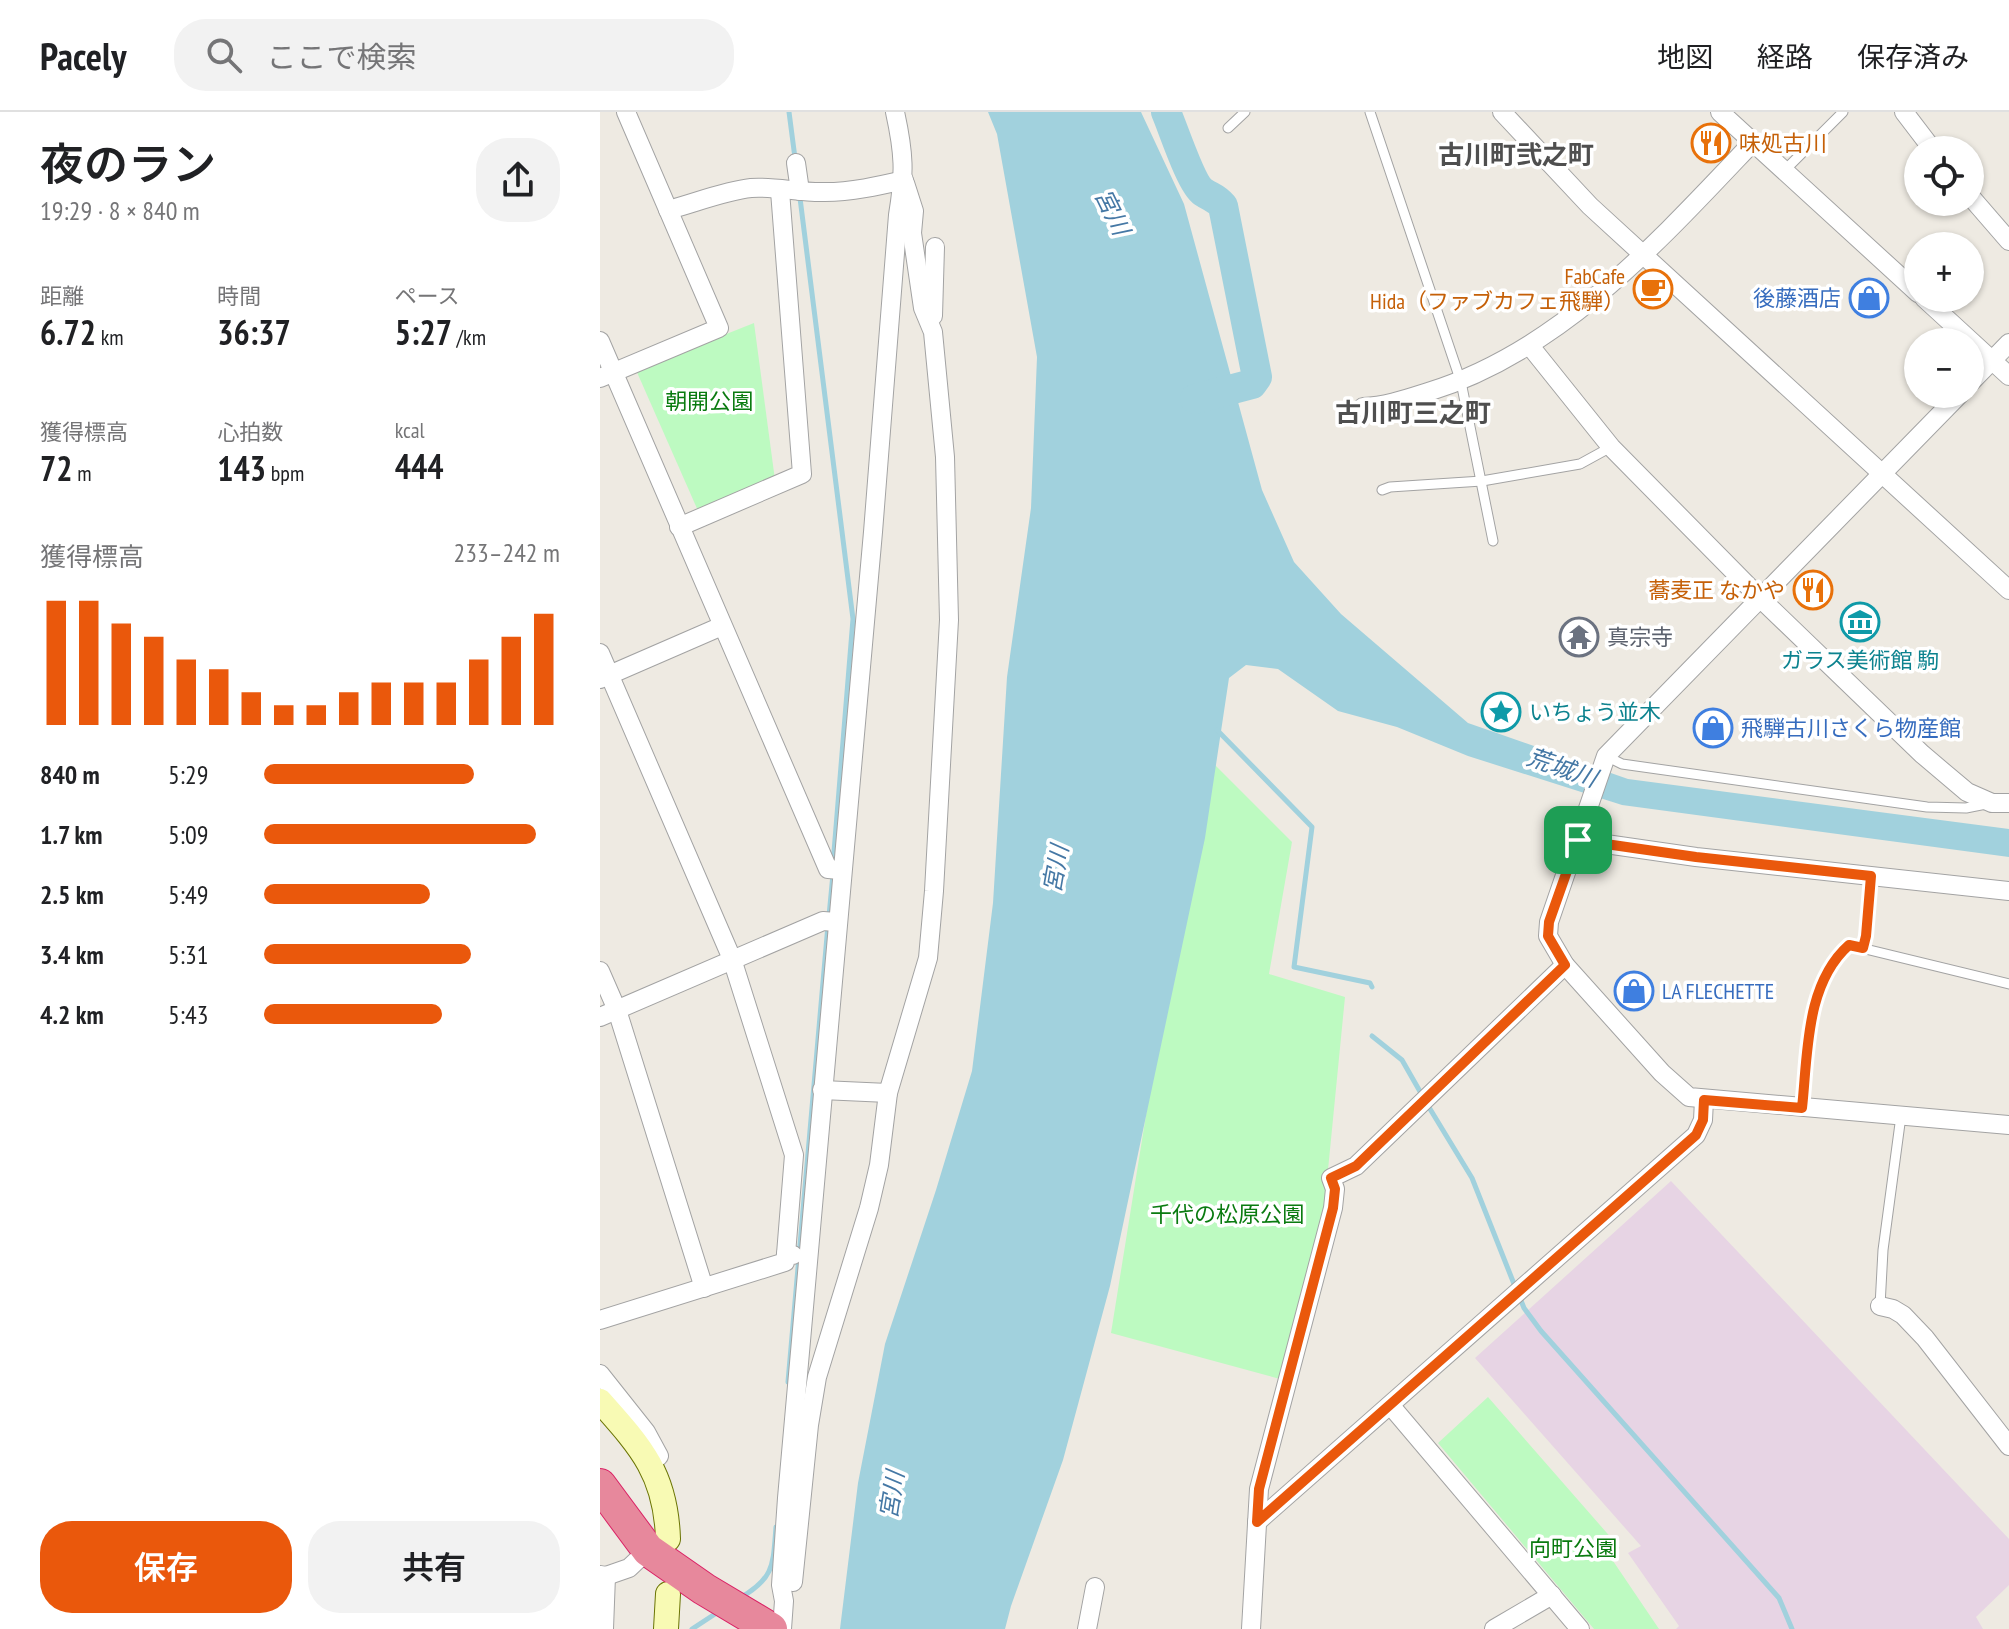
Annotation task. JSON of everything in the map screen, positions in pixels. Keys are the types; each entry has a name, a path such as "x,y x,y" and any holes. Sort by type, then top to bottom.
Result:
{"highway":[{"path":"600,1485 704,1589 778,1615"}],"main road":[{"path":"600,1401 641,1447 650,1464 667,1508 658,1544"},
{"path":"666,1629 668,1594"}],"street":[{"path":"607,375 719,328 626,112"},
{"path":"797,1255 822,1090 831,922 873,532 898,215 904,180 904,151 895,112"},
{"path":"1502,112 1590,206 2009,590"},
{"path":"1904,112 1922,136"},
{"path":"1730,115 1753,142 1904,280"},
{"path":"1363,407 1381,407 1461,382 1530,346 1645,255 1753,142"},
{"path":"796,163 800,191"},
{"path":"668,210 748,188 766,187 780,191 859,190 904,180"},
{"path":"904,180 914,211 912,233 923,308 933,332"},
{"path":"679,527 802,474 780,191"},
{"path":"1984,212 2009,241"},
{"path":"778,1615 793,1583 817,1377 869,1208 879,1165 888,1093 928,958 946,708 949,620 948,521 933,332 935,247"},
{"path":"1939,312 2009,376"},
{"path":"600,341 607,375 836,870"},
{"path":"1984,368 2009,343"},
{"path":"1530,346 1611,447 1761,599 1922,754 1967,792 2000,803"},
{"path":"1947,408 1606,756 1549,922 1548,936 1565,965 1681,1092 1689,1097 2009,1125"},
{"path":"605,677 722,626"},
{"path":"600,653 605,677 732,959 794,1155 797,1255 778,1615 782,1629"},
{"path":"1580,836 1696,857 2009,891"},
{"path":"608,1014 732,959 831,922"},
{"path":"1251,1629 1259,1489 1333,1208 1335,1189 1331,1178 1356,1166 1565,965"},
{"path":"600,971 608,1014 704,1288"},
{"path":"822,1090 888,1093"},
{"path":"1257,1522 1696,1135 1703,1120 1704,1100"},
{"path":"600,1320 785,1262 797,1255"},
{"path":"1880,1306 1903,1315 1925,1338 2009,1446"},
{"path":"600,1374 646,1432 659,1456 650,1464"},
{"path":"1391,1406 1580,1629"},
{"path":"604,1629 603,1575 629,1568 658,1544"},
{"path":"1087,1629 1095,1587"},
{"path":"1494,1629 1552,1595"}],"lane":[{"path":"1228,128 1245,112"},
{"path":"1370,112 1461,382 1493,541"},
{"path":"1784,171 1843,112"},
{"path":"1382,490 1482,481 1580,464 1611,447"},
{"path":"1606,756 1622,764 1927,807 1966,808 2000,803"},
{"path":"1863,948 1871,876"},
{"path":"1802,1108 1811,1020 1818,993 1837,955 1849,945 2009,984"},
{"path":"1880,1306 1883,1250 1901,1116"}],"shaded area":[{"path":"1671,1181 2009,1539 2009,1585 1976,1617 1983,1629 1676,1629 1679,1626 1628,1553 1641,1546 1475,1358"}],"green space":[{"name":"朝開公園","path":"754,323 775,480 699,513 636,370"},
{"name":"千代の松原公園","path":"1204,754 1292,842 1269,974 1345,997 1322,1231 1280,1379 1111,1333"},
{"name":"向町公園","path":"1488,1397 1620,1548 1609,1555 1659,1629 1594,1629 1438,1443"}],"water":[{"path":"988,112 1141,112 1184,204 1262,490 1294,562 1341,614 1468,723 1628,779 2009,829 2009,857 1622,805 1468,756 1397,727 1338,711 1278,669 1246,665 1229,678 1205,838 1110,1286 1063,1460 1005,1629 840,1629 858,1483 885,1344 972,1071 993,903 1007,677 1031,508 1037,357 997,134"}],"waterway":[{"path":"789,112 795,158"},
{"path":"1166,112 1198,187 1223,206 1257,377 1252,384 1195,399"},
{"path":"800,198 853,619 833,864"},
{"path":"1217,730 1312,827 1294,967 1370,983 1372,987"},
{"path":"829,916 833,874"},
{"path":"788,1382 828,925"},
{"path":"1372,1036 1402,1060 1422,1095"},
{"path":"1427,1104 1472,1178 1516,1289"},
{"path":"1520,1298 1541,1331 1779,1598 1792,1629"},
{"path":"740,1598 766,1577 773,1560 776,1527"},
{"path":"692,1629 718,1612"}],"place":[{"name":"味処古川","path":"1711,143"},
{"name":"FabCafe Hida（ファブカフェ飛騨）","path":"1653,289"},
{"name":"後藤酒店","path":"1869,298"},
{"name":"蕎麦正 なかや","path":"1813,590"},
{"name":"ガラス美術館 駒","path":"1860,622"},
{"name":"真宗寺","path":"1579,637"},
{"name":"いちょう並木","path":"1501,712"},
{"name":"飛騨古川さくら物産館","path":"1713,728"},
{"name":"LA FLECHETTE","path":"1634,991"}],"district":[{"name":"古川町弐之町","path":"1516,155"},
{"name":"古川町三之町","path":"1413,413"}],"route":[{"path":"1578,840 1696,857 1871,876 1863,948 1849,945 1837,955 1818,993 1811,1020 1802,1108 1704,1100 1703,1120 1696,1135 1257,1522 1259,1489 1333,1208 1335,1189 1331,1178 1356,1166 1565,965 1548,936 1549,922 1578,840"}],"water label":[{"name":"宮川","path":"1112,212"},
{"name":"荒城川","path":"1562,768"},
{"name":"宮川","path":"1056,869"},
{"name":"宮川","path":"892,1495"}]}
